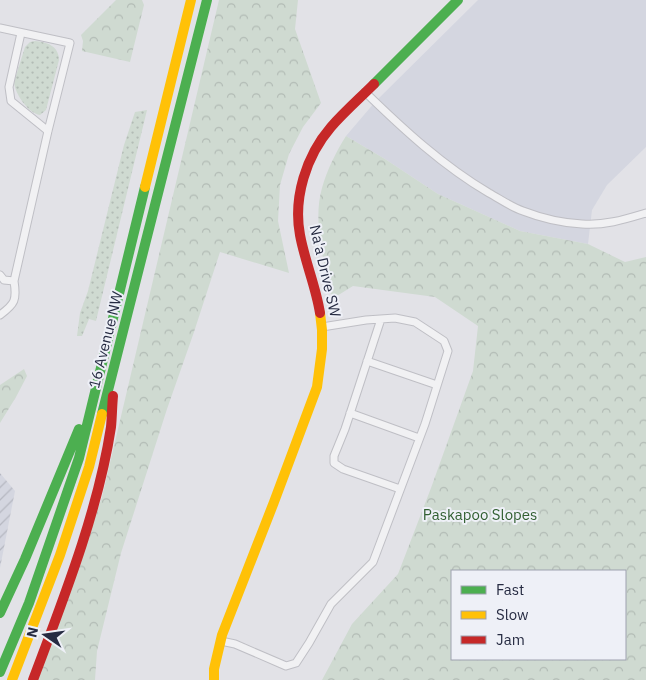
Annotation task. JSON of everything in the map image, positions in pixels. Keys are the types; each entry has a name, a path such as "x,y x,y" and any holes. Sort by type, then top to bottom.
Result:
{"main road":[{"name":"16 Avenue NW","path":"0,672 28,603 68,493 78,458 191,0"},
{"name":"16 Avenue NW","path":"12,680 60,555 89,467 198,32 208,0"},
{"name":"Na'a Drive SW","path":"214,680 214,669 221,641 317,387 321,364 322,327 318,301 300,240 298,216 300,192 308,163 322,137 330,128 458,0"},
{"path":"0,613 76,438 106,348"},
{"path":"33,680 86,530 110,430 118,354"}],"street":[{"path":"0,28 70,43 14,281 16,293 11,306 0,315"},
{"path":"22,33 9,87 11,101 48,131"},
{"path":"364,92 421,144 469,181 522,211 556,220 584,224 618,222 646,213"},
{"path":"0,275 4,280 14,281"},
{"path":"221,641 235,644 286,666 296,663 331,604 373,562 419,438 448,351 444,341 416,322 395,318 366,320 322,327"},
{"path":"382,319 334,456 334,463 343,469 400,489"},
{"path":"367,360 437,385"},
{"path":"350,412 419,438"}],"shaded area":[{"path":"478,0 646,0 646,147 607,185 592,210 588,244 520,231 438,194 346,136 375,102"},
{"path":"0,473 15,491 0,568"}],"green space":[{"path":"116,0 142,0 144,5 130,62 82,51 83,41 81,35"},
{"path":"219,0 298,0 295,29 321,103 303,127 289,154 280,185 278,221 289,273 220,252 121,553 97,651 95,680 38,680 102,497"},
{"path":"30,42 44,42 55,48 59,60 46,110 40,115 31,111 23,102 14,82 25,47"},
{"path":"147,110 96,321 89,319 82,336 77,336 80,313 88,291 124,145 135,112"},
{"name":"Paskapoo Slopes","path":"346,136 438,194 520,231 588,244 625,262 646,257 646,680 322,680 352,624 398,574 473,371 478,326 435,297 353,286 332,299 323,258 318,215 322,188 332,161"},
{"path":"24,369 27,376 0,423 0,385"}],"traffic: fast":[{"path":"102,414 207,0"},
{"path":"374,84 458,0"},
{"path":"0,672 29,603 79,458 145,187"},
{"path":"0,613 25,559 79,429"}],"traffic: slow":[{"path":"145,187 191,0"},
{"path":"214,680 214,669 222,635 317,387 322,349 320,313"},
{"path":"12,680 60,555 89,467 102,414"}],"traffic: jam":[{"path":"320,313 300,235 298,221 300,192 308,164 322,138 341,116 374,84"},
{"path":"33,680 89,523 105,459 111,427 113,396"}]}
